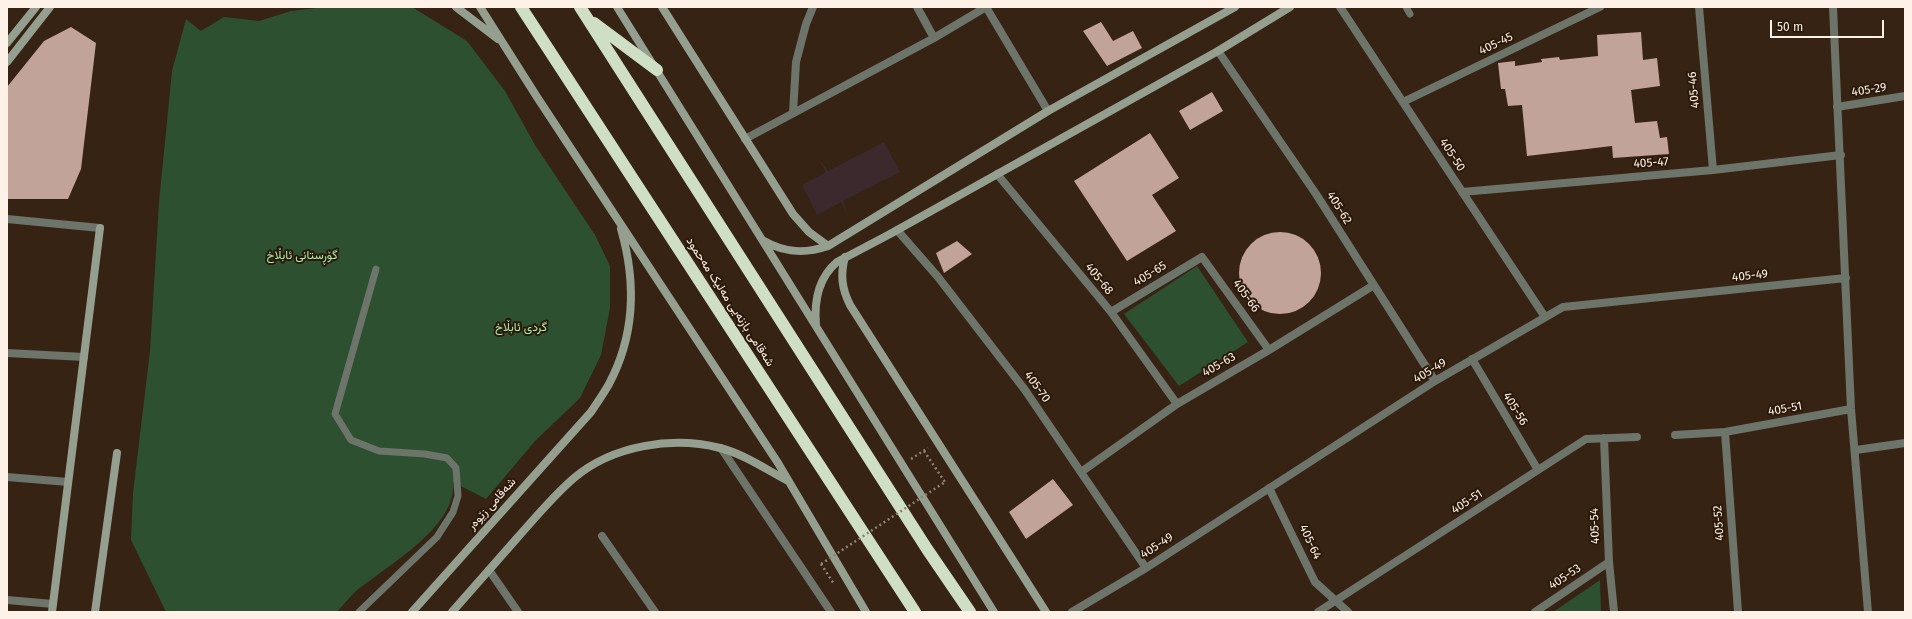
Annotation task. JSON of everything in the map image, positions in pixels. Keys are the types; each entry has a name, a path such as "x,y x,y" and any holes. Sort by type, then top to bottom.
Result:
{"highway":[{"name":"شەقامی بازنەیی مەلیک مەحمود","path":"521,7 915,612"},
{"path":"580,7 927,549 970,612"},
{"path":"588,19 657,70"}],"street":[{"path":"7,43 36,7"},
{"path":"7,62 50,7"},
{"path":"456,7 503,43"},
{"path":"480,7 789,481 866,612"},
{"path":"617,7 994,612"},
{"path":"662,7 745,140 800,224 828,246"},
{"path":"793,113 796,62 806,24 813,7"},
{"path":"917,7 934,38"},
{"path":"745,140 934,38 986,7 1048,111"},
{"path":"762,240 772,246 794,252 817,250 828,246 1048,111 1235,7"},
{"path":"817,327 816,306 820,284 830,268 845,257 897,230 1218,50 1290,7"},
{"name":"405-50","path":"1340,7 1545,317"},
{"name":"405-45","path":"1403,102 1600,7"},
{"name":"405-46","path":"1698,7 1713,170"},
{"path":"1833,7 1837,107 1841,155 1851,409 1856,450 1868,612"},
{"name":"405-62","path":"1218,50 1316,194 1435,381"},
{"name":"405-29","path":"1837,107 1905,96"},
{"name":"405-47","path":"1462,192 1713,170 1841,155"},
{"name":"405-68","path":"997,174 1111,312 1177,404"},
{"path":"7,220 100,228 52,608 7,600"},
{"name":"شەقامی زێوەر","path":"412,612 591,412 612,377 622,352 630,320 632,286 628,253 619,220"},
{"name":"405-70","path":"897,230 938,277 1025,390 1146,568"},
{"path":"845,257 842,273 843,290 846,298 1046,612"},
{"name":"405-65","path":"1111,312 1202,257"},
{"name":"405-66","path":"1202,257 1269,350"},
{"name":"405-49","path":"1072,612 1146,568 1435,381 1563,307 1846,278"},
{"name":"405-63","path":"1082,472 1177,404 1269,350 1374,285"},
{"path":"7,352 84,357"},
{"name":"405-56","path":"1472,359 1538,470"},
{"name":"405-51","path":"1675,435 1725,432 1851,409"},
{"name":"405-52","path":"1725,432 1738,612"},
{"name":"405-51","path":"1318,612 1586,439 1638,437"},
{"name":"405-54","path":"1604,438 1608,562 1614,612"},
{"path":"452,612 548,502 575,477 600,462 622,452 648,446 674,443 701,444 721,448 737,454 789,481"},
{"path":"1856,450 1905,443"},
{"path":"721,448 831,612"},
{"path":"95,612 117,453"},
{"path":"7,477 68,482"},
{"name":"405-64","path":"1269,488 1315,582 1348,612"},
{"path":"602,536 655,612"},
{"name":"405-53","path":"1535,612 1608,562"},
{"path":"489,570 518,612"}],"lane":[{"path":"1406,7 1410,14"},
{"path":"359,612 436,537 453,512 458,496 456,468 447,458 425,454 379,451 351,440 335,414 376,269"}],"path":[{"path":"902,465 937,442"},
{"path":"851,587 841,594 821,564 945,482 924,451"}],"shaded area":[{"path":"884,142 900,172 843,201 848,215 841,202 817,215 802,185 826,172 818,158 828,171"}],"green space":[{"name":"گۆڕستانی ئابڵاخ","path":"326,7 412,7 467,41 505,91 535,145 595,235 610,266 610,308 601,355 580,398 535,441 486,499 453,482 451,499 444,515 432,530 401,558 355,592 337,612 166,612 131,540 133,493 150,351 159,202 172,71 186,19 201,31 224,17 259,21 291,11"},
{"path":"1197,266 1248,342 1179,386 1124,314"},
{"path":"1600,580 1601,612 1553,612"}],"building":[{"path":"1101,22 1113,41 1133,31 1142,48 1107,66 1083,31"},
{"path":"71,27 96,43 81,169 68,199 7,199 7,87 44,41"},
{"path":"1641,32 1643,60 1657,58 1660,86 1631,90 1635,123 1657,121 1660,138 1667,137 1669,154 1613,158 1612,146 1527,156 1522,105 1508,106 1505,89 1501,89 1498,63 1515,61 1515,66 1542,62 1541,59 1559,57 1560,60 1598,56 1597,35"},
{"path":"1212,92 1223,111 1190,130 1179,111"},
{"path":"1150,133 1179,178 1152,195 1176,231 1127,261 1074,181"},
{"path":"1280,232 1296,235 1309,244 1318,257 1321,273 1318,289 1309,302 1296,311 1280,314 1264,311 1251,302 1242,289 1239,273 1242,257 1251,244 1264,235"},
{"path":"957,241 972,254 944,273 936,253"},
{"path":"1053,479 1073,505 1026,539 1009,512"}],"park label":[{"name":"گردی ئابڵاخ","path":"521,328"}]}
